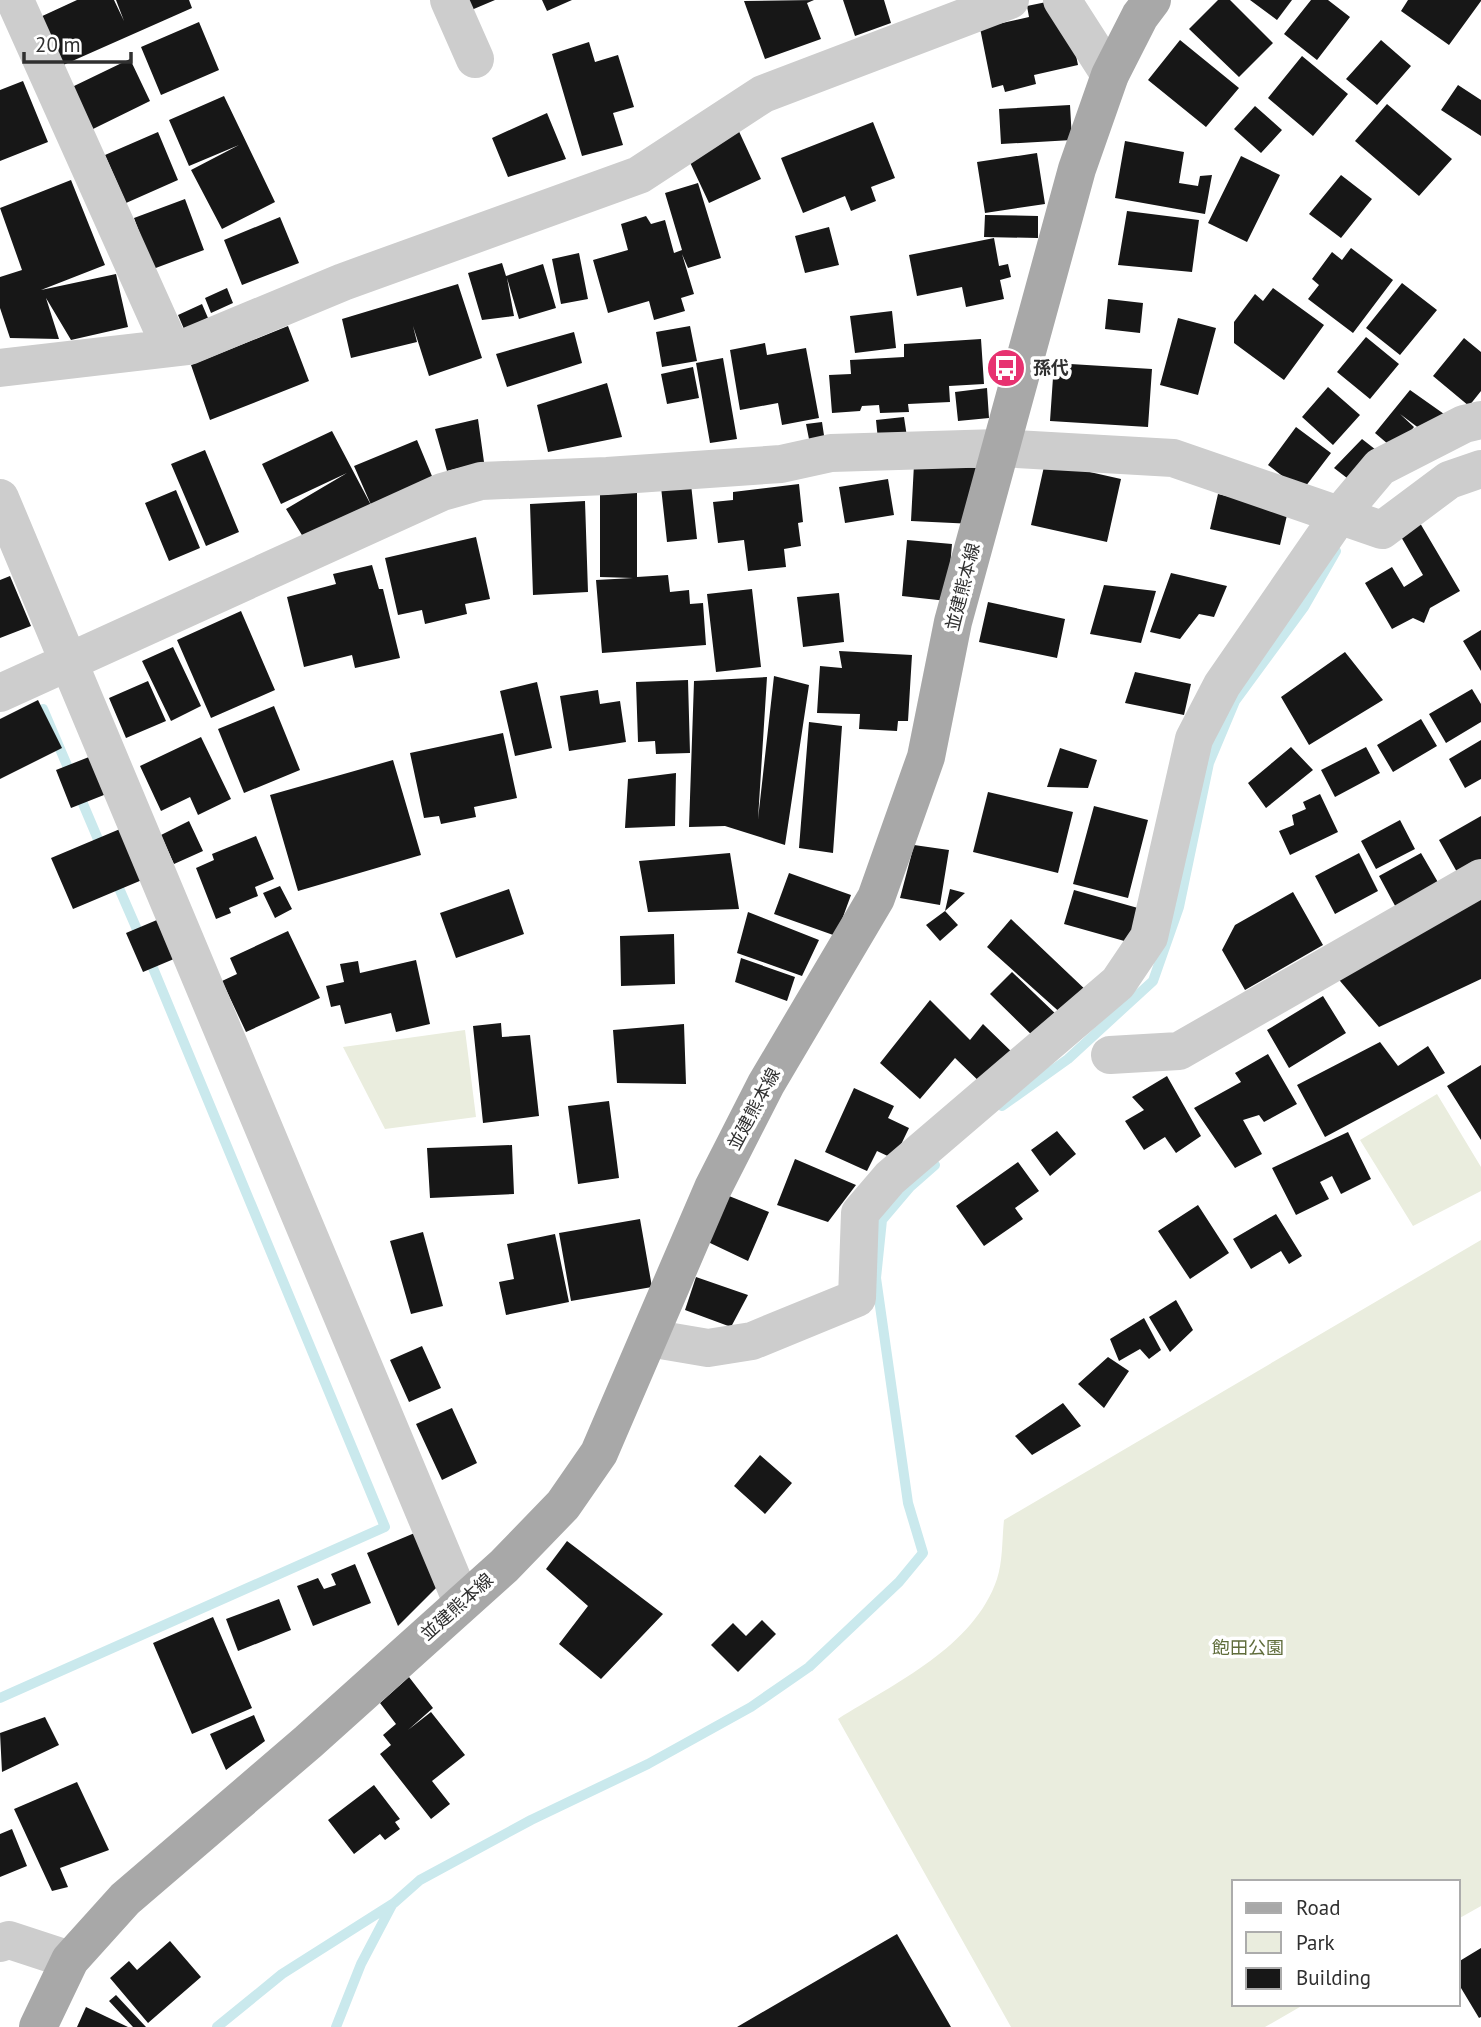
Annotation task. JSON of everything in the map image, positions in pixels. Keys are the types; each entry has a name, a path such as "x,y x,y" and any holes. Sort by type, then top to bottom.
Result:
{"main road":[{"name":"並建熊本線","path":"38,2027 71,1960 125,1899 278,1769 504,1566 570,1495 599,1453 713,1188 766,1084 876,898 926,757 953,622 1077,169 1110,75 1140,16 1153,0"}],"street":[{"path":"449,0 475,59"},
{"path":"0,368 189,346 343,282 639,176 763,94 1010,0"},
{"path":"1062,0 1110,75"},
{"path":"15,6 171,348"},
{"path":"649,1338 708,1348 752,1341 857,1298 860,1213 890,1178 1118,983 1149,937 1195,739 1222,685 1338,517 1380,467 1464,424 1481,420"},
{"path":"0,693 442,492 481,481 607,476 781,464 831,453 999,448 1173,458 1382,530 1470,480"},
{"path":"0,498 462,1602"},
{"path":"1110,1055 1179,1051 1481,878"},
{"path":"0,1942 9,1940 71,1960"}],"green space":[{"path":"465,1030 476,1117 385,1129 343,1047"},
{"path":"1437,1094 1481,1167 1481,1191 1413,1226 1360,1140"},
{"name":"飽田公園","path":"1481,1240 1481,1906 1460,1918 1460,1880 1232,1880 1232,2006 1302,2006 1265,2027 1011,2027 838,1719 930,1661 952,1644 970,1624 986,1603 997,1579 1004,1520"}],"building":[{"path":"77,0 114,0 124,21 116,0 189,0 192,8 61,66 38,18"},
{"path":"465,0 495,0 469,11"},
{"path":"542,0 572,0 547,11"},
{"path":"814,0 807,3 821,39 765,59 744,1"},
{"path":"843,0 884,0 891,23 855,36"},
{"path":"1056,0 1067,12 1078,65 1034,75 1036,84 1005,92 1003,85 992,88 980,28 1029,17 1027,6"},
{"path":"1218,0 1230,0 1273,43 1239,77 1189,29"},
{"path":"1250,0 1292,0 1277,20"},
{"path":"1311,0 1328,0 1350,17 1317,60 1284,34"},
{"path":"1408,0 1481,1 1449,45 1401,11"},
{"path":"199,22 219,70 161,95 141,47"},
{"path":"1180,40 1239,88 1206,127 1148,80"},
{"path":"1381,40 1411,66 1377,105 1346,79"},
{"path":"589,42 595,62 618,55 634,107 613,113 623,145 582,156 552,54"},
{"path":"1302,56 1348,94 1313,136 1268,98"},
{"path":"130,59 150,101 93,129 72,87"},
{"path":"23,81 48,142 0,161 0,90"},
{"path":"1458,85 1481,100 1481,136 1441,110"},
{"path":"224,96 275,202 222,229 191,170 239,145 189,166 169,120"},
{"path":"1387,104 1452,159 1419,196 1355,141"},
{"path":"1070,105 1072,140 1001,144 999,109"},
{"path":"1255,106 1282,130 1261,153 1234,129"},
{"path":"547,113 566,159 508,177 492,138"},
{"path":"873,122 895,178 871,187 876,201 851,211 845,196 803,213 781,158"},
{"path":"736,125 761,179 709,203 687,156"},
{"path":"158,132 178,180 126,203 105,155"},
{"path":"1125,141 1184,152 1179,183 1198,186 1200,176 1212,175 1205,214 1115,198"},
{"path":"1037,153 1045,204 985,213 977,162"},
{"path":"1241,156 1280,175 1247,242 1208,223"},
{"path":"1341,175 1372,199 1341,238 1309,214"},
{"path":"71,180 105,265 41,290 116,274 128,327 71,340 46,298 59,339 10,338 0,308 0,277 22,270 0,208"},
{"path":"698,183 721,258 688,268 682,254 694,294 681,298 685,311 654,320 649,301 608,313 593,260 628,250 621,224 646,216 651,224 665,220 674,253 682,250 665,193"},
{"path":"185,199 204,250 153,269 134,218"},
{"path":"1127,211 1199,220 1192,272 1118,265"},
{"path":"985,215 1038,216 1038,238 984,237"},
{"path":"280,217 299,263 242,285 224,240"},
{"path":"829,227 839,265 805,273 795,236"},
{"path":"994,238 999,266 1008,264 1011,277 1000,280 1004,299 966,307 962,287 917,296 909,255"},
{"path":"1351,248 1393,280 1353,333 1308,299 1319,285 1312,279 1332,252 1342,260"},
{"path":"579,253 588,299 561,304 552,259"},
{"path":"502,263 506,276 543,264 556,308 519,319 507,278 514,316 482,320 468,273"},
{"path":"1402,283 1437,310 1400,355 1366,328"},
{"path":"458,284 482,358 429,376 413,326 417,342 351,358 342,319"},
{"path":"227,288 233,303 211,313 205,298"},
{"path":"1273,288 1324,325 1284,380 1234,343 1234,322 1255,294 1263,301"},
{"path":"1108,299 1143,303 1140,333 1105,329"},
{"path":"202,304 208,318 184,329 178,315"},
{"path":"892,311 896,348 855,353 850,316"},
{"path":"1178,318 1216,328 1198,395 1160,385"},
{"path":"288,326 309,381 210,420 191,365"},
{"path":"690,326 697,361 662,367 656,332"},
{"path":"574,332 582,363 507,387 496,354"},
{"path":"1366,337 1399,364 1370,399 1337,372"},
{"path":"1464,338 1481,352 1481,391 1469,406 1433,376"},
{"path":"981,339 984,384 949,386 950,402 908,404 909,412 880,413 879,405 862,406 860,411 832,413 829,375 851,374 850,360 904,357 904,344"},
{"path":"765,343 767,355 806,348 819,418 782,425 778,403 740,410 730,350"},
{"path":"723,358 737,439 710,443 696,363"},
{"path":"1054,363 1152,369 1148,427 1050,421"},
{"path":"693,367 699,398 667,404 661,374"},
{"path":"607,383 622,437 548,452 537,405"},
{"path":"1328,387 1360,415 1333,445 1302,417"},
{"path":"987,388 989,418 958,421 955,392"},
{"path":"1410,390 1444,414 1428,435 1400,414 1414,427 1395,450 1375,433"},
{"path":"904,417 907,437 878,440 876,420"},
{"path":"478,419 484,462 447,471 435,429"},
{"path":"822,422 825,442 810,444 806,424"},
{"path":"1296,427 1331,453 1302,491 1268,465"},
{"path":"332,431 372,507 308,545 286,509 347,473 281,504 262,464"},
{"path":"1362,439 1385,457 1360,488 1334,468"},
{"path":"417,440 434,481 372,507 354,466"},
{"path":"205,450 239,532 206,546 171,464"},
{"path":"1045,462 1121,479 1107,542 1031,525"},
{"path":"914,464 978,468 974,524 911,521"},
{"path":"888,479 894,515 845,523 839,487"},
{"path":"691,484 697,539 667,542 661,487"},
{"path":"799,484 803,522 798,523 801,546 784,549 786,567 748,571 744,540 718,543 713,502 733,500 733,492"},
{"path":"637,488 637,577 668,575 670,592 689,590 690,604 703,603 706,645 602,653 596,580 633,578 600,577 600,489"},
{"path":"176,490 200,548 169,561 145,503"},
{"path":"1218,494 1288,511 1280,545 1210,529"},
{"path":"585,501 588,592 533,595 530,504"},
{"path":"1420,523 1460,591 1430,608 1424,623 1413,618 1392,629 1365,583 1392,567 1404,587 1423,575 1400,535"},
{"path":"476,537 490,599 465,604 467,614 425,624 422,610 398,615 385,558"},
{"path":"907,540 952,544 947,601 902,596"},
{"path":"372,565 379,589 383,589 400,658 355,668 352,655 304,667 287,597 336,584 333,574"},
{"path":"1171,573 1227,586 1214,617 1199,614 1180,639 1150,632"},
{"path":"10,576 31,626 0,638 0,580"},
{"path":"1104,585 1156,591 1141,643 1090,634"},
{"path":"752,589 761,667 716,672 707,594"},
{"path":"839,593 844,642 803,647 797,597"},
{"path":"988,602 1065,619 1057,658 979,642"},
{"path":"241,611 275,690 211,718 177,640"},
{"path":"1481,630 1481,671 1463,641"},
{"path":"173,647 201,706 171,721 142,661"},
{"path":"839,651 912,655 908,721 898,721 897,731 859,729 860,714 817,713 820,666 842,668"},
{"path":"1345,652 1383,700 1309,745 1281,697"},
{"path":"1135,672 1191,684 1184,715 1125,703"},
{"path":"774,676 809,685 785,845 725,826 689,827 694,681 767,677 758,819"},
{"path":"688,680 690,753 656,754 655,741 638,742 636,682"},
{"path":"148,681 166,721 126,738 109,698"},
{"path":"537,682 552,748 515,756 500,691"},
{"path":"1472,689 1481,704 1481,722 1446,743 1429,714"},
{"path":"598,690 600,704 620,701 626,742 569,751 560,696"},
{"path":"38,700 62,748 0,779 0,719"},
{"path":"274,706 300,770 244,793 218,729"},
{"path":"1421,719 1437,746 1393,772 1377,745"},
{"path":"809,722 842,726 833,853 799,848"},
{"path":"503,733 517,798 474,807 476,817 441,824 439,816 424,818 410,753"},
{"path":"201,737 231,799 198,815 190,797 161,811 140,766"},
{"path":"1481,740 1481,779 1465,788 1449,759"},
{"path":"1291,747 1313,770 1266,808 1248,783"},
{"path":"1366,747 1380,773 1335,797 1321,770"},
{"path":"1060,748 1097,760 1088,788 1047,787"},
{"path":"94,755 109,793 71,808 56,770"},
{"path":"393,760 421,855 298,891 270,795"},
{"path":"676,773 675,826 625,828 628,779"},
{"path":"988,792 1073,812 1058,873 973,852"},
{"path":"1320,794 1338,832 1290,855 1279,831 1294,825 1292,815 1306,809 1303,802"},
{"path":"1094,806 1148,820 1128,898 1073,884"},
{"path":"1481,816 1481,870 1462,881 1439,840"},
{"path":"1400,820 1415,849 1376,869 1361,841"},
{"path":"189,821 203,851 174,864 161,835"},
{"path":"120,829 142,880 73,909 51,858"},
{"path":"256,836 274,879 255,887 258,896 229,908 231,913 216,919 196,868 214,860 212,854"},
{"path":"914,845 949,850 940,905 900,898"},
{"path":"730,853 739,909 648,912 639,861"},
{"path":"1359,853 1378,891 1335,914 1315,876"},
{"path":"1421,853 1443,891 1400,915 1379,876"},
{"path":"789,873 851,895 836,936 774,914"},
{"path":"280,886 292,909 275,918 263,893"},
{"path":"509,889 524,934 456,958 440,913"},
{"path":"950,889 965,893 945,911"},
{"path":"1074,890 1145,910 1135,944 1064,924"},
{"path":"1481,891 1481,979 1379,1027 1335,975"},
{"path":"1293,892 1323,945 1245,990 1222,950 1235,925"},
{"path":"945,911 958,925 940,941 926,925"},
{"path":"748,912 819,940 802,976 737,953"},
{"path":"164,917 181,956 143,972 126,933"},
{"path":"1011,919 1090,994 1064,1016 987,947"},
{"path":"288,931 320,998 246,1032 222,981 237,974 230,958"},
{"path":"674,934 675,984 621,986 620,936"},
{"path":"741,958 795,977 787,1001 735,982"},
{"path":"416,960 430,1024 396,1032 391,1013 345,1024 340,1005 331,1007 326,986 344,982 340,964 358,961 360,973"},
{"path":"1012,972 1060,1018 1038,1041 990,994"},
{"path":"1323,996 1346,1033 1289,1068 1267,1030"},
{"path":"930,1000 970,1040 983,1024 1018,1058 984,1086 955,1058 920,1099 880,1063"},
{"path":"501,1023 502,1037 530,1035 539,1116 483,1123 473,1026"},
{"path":"684,1024 686,1084 617,1083 613,1030"},
{"path":"1380,1042 1398,1066 1428,1046 1445,1073 1325,1137 1297,1085"},
{"path":"1268,1054 1297,1104 1264,1122 1259,1115 1243,1120 1262,1154 1235,1168 1194,1108 1241,1082 1235,1073"},
{"path":"1481,1065 1481,1140 1447,1086"},
{"path":"1167,1076 1201,1136 1176,1153 1165,1137 1144,1150 1125,1121 1144,1110 1132,1097"},
{"path":"854,1088 894,1106 888,1118 909,1128 894,1159 877,1151 867,1171 825,1152"},
{"path":"609,1101 619,1178 578,1184 568,1106"},
{"path":"1057,1131 1076,1154 1050,1176 1031,1150"},
{"path":"1348,1132 1371,1179 1341,1194 1332,1176 1320,1182 1329,1199 1296,1215 1272,1168"},
{"path":"512,1145 514,1194 430,1198 427,1148"},
{"path":"795,1159 856,1185 828,1222 777,1205"},
{"path":"1018,1162 1039,1191 1015,1208 1023,1219 984,1246 956,1206"},
{"path":"729,1196 769,1212 748,1261 708,1242"},
{"path":"1198,1205 1229,1253 1190,1279 1158,1231"},
{"path":"1276,1214 1302,1256 1289,1264 1281,1251 1251,1269 1233,1239"},
{"path":"640,1219 652,1287 571,1301 559,1233"},
{"path":"423,1232 443,1306 411,1314 390,1241"},
{"path":"555,1234 569,1302 506,1315 499,1282 514,1279 507,1244"},
{"path":"696,1277 748,1295 731,1327 685,1310"},
{"path":"1176,1300 1193,1330 1170,1352 1149,1317"},
{"path":"1144,1318 1161,1350 1149,1359 1140,1349 1119,1361 1110,1339"},
{"path":"422,1346 441,1388 409,1402 390,1360"},
{"path":"1108,1357 1129,1371 1104,1408 1078,1384"},
{"path":"1063,1403 1081,1426 1032,1455 1015,1436"},
{"path":"452,1408 477,1463 442,1480 416,1424"},
{"path":"760,1455 792,1483 765,1514 734,1486"},
{"path":"417,1532 440,1584 398,1626 367,1553"},
{"path":"567,1541 663,1614 601,1679 559,1644 588,1606 546,1569"},
{"path":"355,1564 371,1603 313,1626 297,1586 318,1578 324,1589 336,1585 331,1574"},
{"path":"279,1599 291,1630 238,1651 226,1619"},
{"path":"213,1617 252,1708 192,1734 153,1643"},
{"path":"762,1620 776,1634 738,1672 711,1645 733,1623 746,1636"},
{"path":"409,1677 433,1708 408,1730 431,1712 465,1755 432,1781 450,1804 431,1819 380,1754 391,1745 383,1735 396,1724 380,1703"},
{"path":"254,1715 265,1741 226,1770 210,1734"},
{"path":"45,1717 59,1745 2,1772 0,1733"},
{"path":"77,1782 109,1850 60,1868 68,1887 52,1891 14,1809"},
{"path":"374,1785 400,1819 395,1822 400,1829 385,1840 380,1834 354,1854 328,1820"},
{"path":"12,1829 27,1866 0,1877 0,1834"},
{"path":"897,1934 951,2027 737,2027"},
{"path":"170,1941 201,1977 148,2023 110,1978 129,1961 137,1970"},
{"path":"1481,1948 1479,2018 1460,1986 1460,1961"},
{"path":"116,1995 146,2027 133,2027 109,2001"},
{"path":"86,2007 128,2027 77,2027"}],"waterway":[{"path":"1002,1106 1068,1059 1153,981 1179,907 1209,763 1235,701 1304,607 1336,551"},
{"path":"43,709 72,777"},
{"path":"78,792 103,851"},
{"path":"115,879 142,941"},
{"path":"0,1698 385,1527 148,956"},
{"path":"217,2027 282,1974 394,1903 420,1880 531,1820 648,1764 751,1707 809,1667 899,1582 923,1553 908,1503 876,1278 882,1220 910,1187 935,1165"},
{"path":"336,2027 361,1964 392,1905"}],"place":[{"name":"孫代","path":"1006,368"}]}
